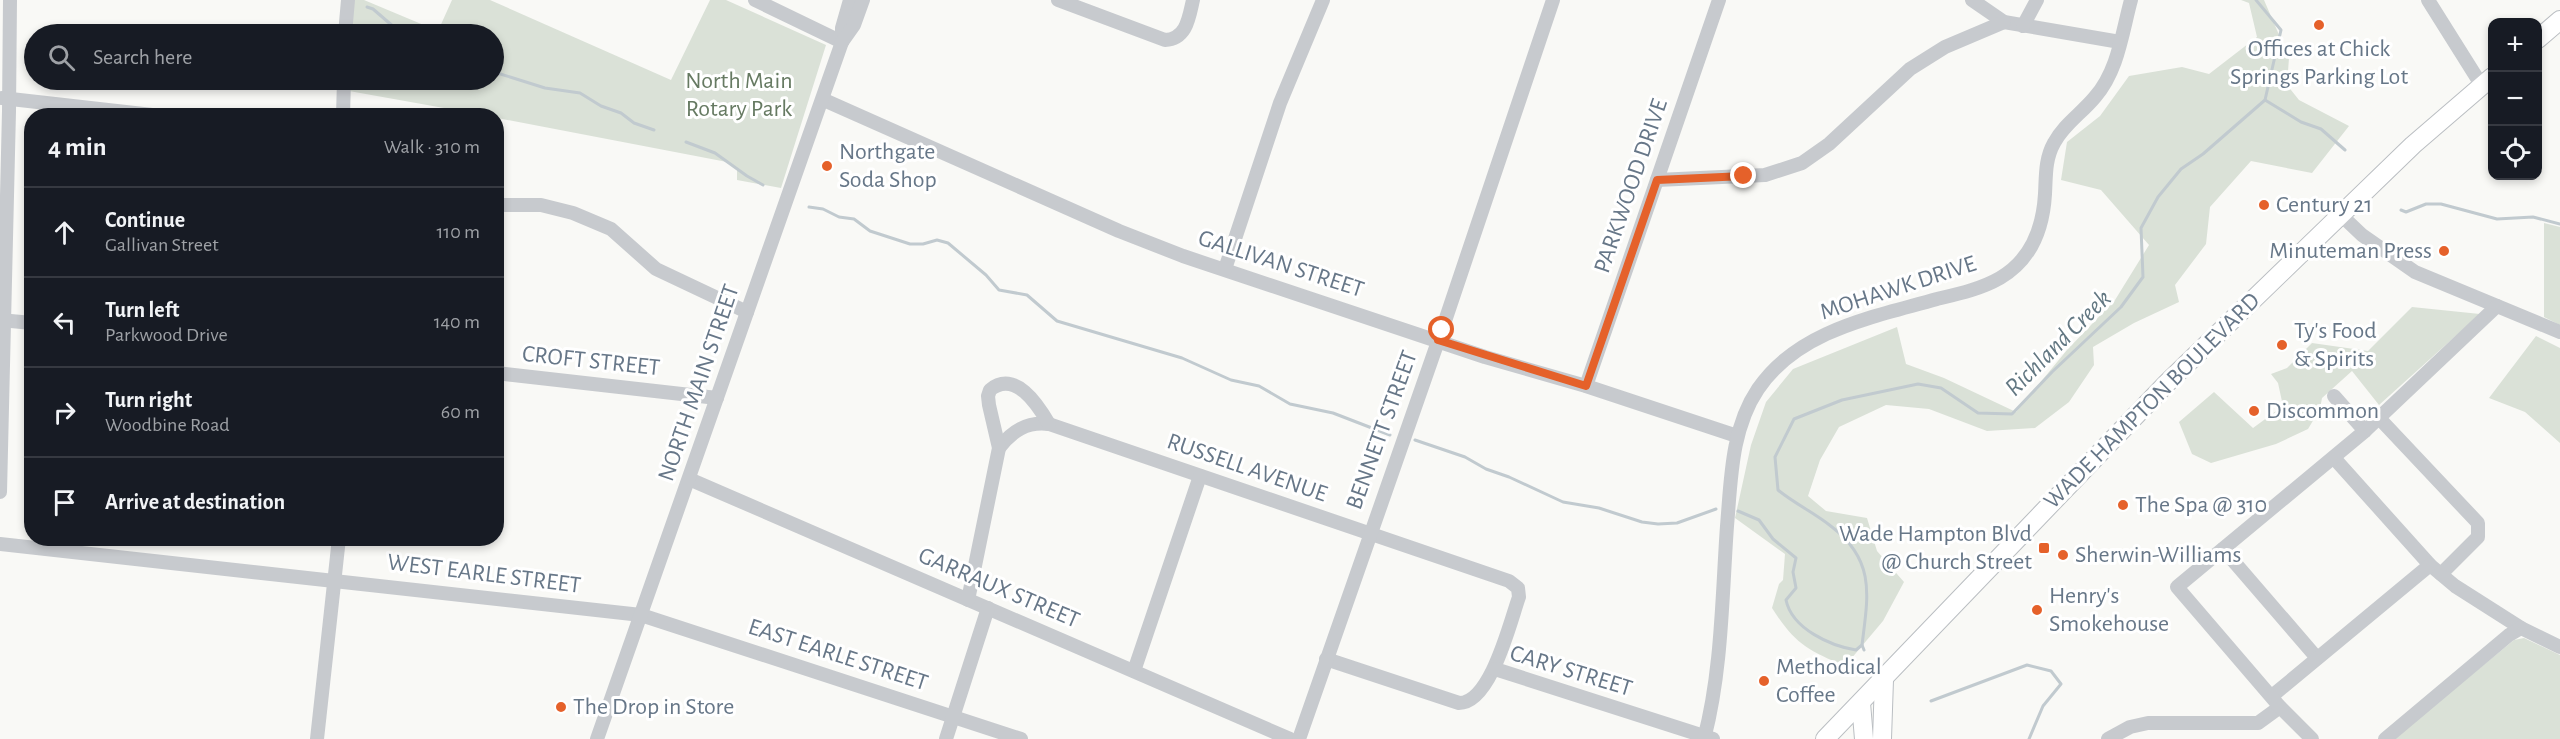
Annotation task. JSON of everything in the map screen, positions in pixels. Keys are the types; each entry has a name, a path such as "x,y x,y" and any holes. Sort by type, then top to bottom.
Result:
{"main road":[{"path":"2542,36 2560,20"},
{"name":"WADE HAMPTON BOULEVARD","path":"1825,739 2167,383 2413,145 2487,82"},
{"path":"1882,739 1884,680"},
{"path":"1861,703 1864,739"}],"street":[{"path":"0,492 5,99 10,0"},
{"path":"346,24 348,0"},
{"path":"755,0 842,42"},
{"name":"NORTH MAIN STREET","path":"597,739 824,100 842,42 842,28 850,0"},
{"name":"NORTH MAIN STREET","path":"842,42 854,25 863,0"},
{"path":"1058,0 1165,40 1179,36 1186,27 1193,0"},
{"path":"1225,269 1280,103 1323,0"},
{"name":"BENNETT STREET","path":"1299,739 1553,0"},
{"name":"PARKWOOD DRIVE","path":"1586,386 1719,0"},
{"path":"1972,0 2004,22 2120,42"},
{"path":"2023,26 2037,0"},
{"name":"MOHAWK DRIVE","path":"1708,738 1732,470 1737,436 1758,389 1782,363 1819,337 1861,320 1970,291 1999,278 2021,260 2030,248 2042,222 2049,152 2060,133 2096,96 2109,77 2131,0"},
{"path":"2428,0 2487,82"},
{"path":"1657,180 1765,175 1802,163 1814,156 1893,84 1920,63 1945,47 2004,22"},
{"path":"343,108 344,90"},
{"path":"5,99 88,108"},
{"name":"GALLIVAN STREET","path":"824,100 1119,231 1438,340 1737,436"},
{"path":"504,205 541,205 573,213 611,229 656,269 747,312"},
{"path":"2341,215 2362,235 2415,272 2560,332"},
{"path":"2312,739 2276,702 2177,587 2365,431 2497,306"},
{"path":"2,320 24,322"},
{"name":"CROFT STREET","path":"504,374 717,398"},
{"path":"968,600 999,448 988,396 996,385 1016,386 1026,393 1040,409 1048,424"},
{"path":"2334,396 2365,431"},
{"path":"2108,739 2130,727 2148,723 2258,723 2317,658 2478,537 2478,523 2379,418"},
{"name":"RUSSELL AVENUE","path":"999,448 1007,438 1024,426 1048,424 1509,582 1518,588 1519,598 1495,669"},
{"path":"2334,458 2435,569 2455,586 2521,628 2560,647"},
{"path":"1134,671 1200,476"},
{"name":"GARRAUX STREET","path":"689,479 1290,739"},
{"name":"WEST EARLE STREET","path":"0,544 334,579 641,615"},
{"path":"317,739 338,546"},
{"path":"2223,549 2317,658"},
{"path":"945,739 987,608"},
{"name":"EAST EARLE STREET","path":"641,615 1021,739"},
{"path":"2385,739 2509,635 2521,628"},
{"name":"CARY STREET","path":"1326,659 1460,703 1466,703 1472,699 1495,669 1708,738"},
{"path":"2214,724 2215,739"}],"green space":[{"name":"North Main Rotary Park","path":"354,0 364,0 421,24 351,24"},
{"name":"North Main Rotary Park","path":"452,0 490,0 671,80 710,0 726,0 826,45 781,188 737,180 737,168 727,162 504,119 504,108 444,108 349,91 504,90 504,24 441,24"},
{"path":"2241,0 2264,0 2289,58 2287,85 2299,100 2349,126 2312,173 2251,161 2210,207 2206,244 2175,285 2179,302 2134,323 2093,347 2094,365 2069,402 2035,428 1987,431 1929,409 1886,405 1839,427 1820,460 1808,496 1826,511 1867,518 1877,551 1904,582 1883,621 1845,666 1811,650 1795,638 1772,608 1779,584 1783,580 1785,554 1735,518 1751,445 1766,402 1793,369 1897,327 1906,364 1944,378 2016,412 2067,350 2115,300 2149,245 2101,190 2061,180 2067,142 2100,116 2129,76 2182,67 2209,74 2257,37 2249,3"},
{"path":"2544,223 2560,227 2560,325 2544,317"},
{"path":"2412,307 2480,314 2379,405 2352,371 2322,398 2320,409 2308,429 2276,444 2211,463 2192,454 2179,422 2214,392 2253,428 2283,406 2278,383 2271,374 2287,368 2312,343 2368,351"},
{"path":"2536,336 2560,348 2560,443 2525,412 2489,398"},
{"path":"2524,638 2560,655 2560,739 2393,739 2514,640"}],"waterway":[{"name":"Richland Creek","path":"1864,650 1862,645 1867,595 1866,580 1856,553 1832,527 1778,490 1775,457 1794,419 1842,400 1918,384 1941,388 1978,413 2012,414 2052,372 2121,307 2143,277 2141,228 2158,197 2181,169 2203,154 2265,100 2281,30 2256,0"},
{"path":"367,7 373,9 390,24"},
{"path":"504,75 545,88 580,93 601,106 621,113 634,123 654,130"},
{"path":"2265,100 2301,122 2321,129 2345,150"},
{"path":"686,142 715,153 763,185"},
{"path":"2401,210 2406,212 2426,204 2441,204 2497,219 2533,217 2560,224"},
{"path":"809,207 823,209 839,217 854,219 870,231 910,244 923,244 937,240 948,243 986,275 999,290 1027,295 1057,321 1182,358 1231,380 1259,386 1290,404 1333,413 1390,435"},
{"path":"1415,440 1465,457 1486,469 1563,502 1599,508 1642,522 1677,523 1716,509"},
{"path":"1738,511 1759,520 1773,539 1796,558 1793,572 1796,588 1786,600 1790,610 1804,628 1835,645 1856,650 1862,645"},
{"name":"Richland Creek","path":"1931,701 2027,665 2051,671 2061,684 2043,706 2029,739"}],"place":[{"name":"Offices at Chick Springs Parking Lot","path":"2319,25"},
{"name":"Northgate Soda Shop","path":"827,166"},
{"name":"Century 21","path":"2264,205"},
{"name":"Minuteman Press","path":"2444,251"},
{"name":"Ty's Food & Spirits","path":"2282,345"},
{"name":"Discommon","path":"2254,411"},
{"name":"The Spa @ 310","path":"2123,505"},
{"name":"Wade Hampton Blvd @ Church Street","path":"2044,548"},
{"name":"Sherwin-Williams","path":"2063,555"},
{"name":"Henry's Smokehouse","path":"2037,610"},
{"name":"Methodical Coffee","path":"1764,681"},
{"name":"The Drop in Store","path":"561,707"}],"route":[{"path":"1442,330 1438,340 1485,357 1586,386 1657,180 1744,176"}]}
